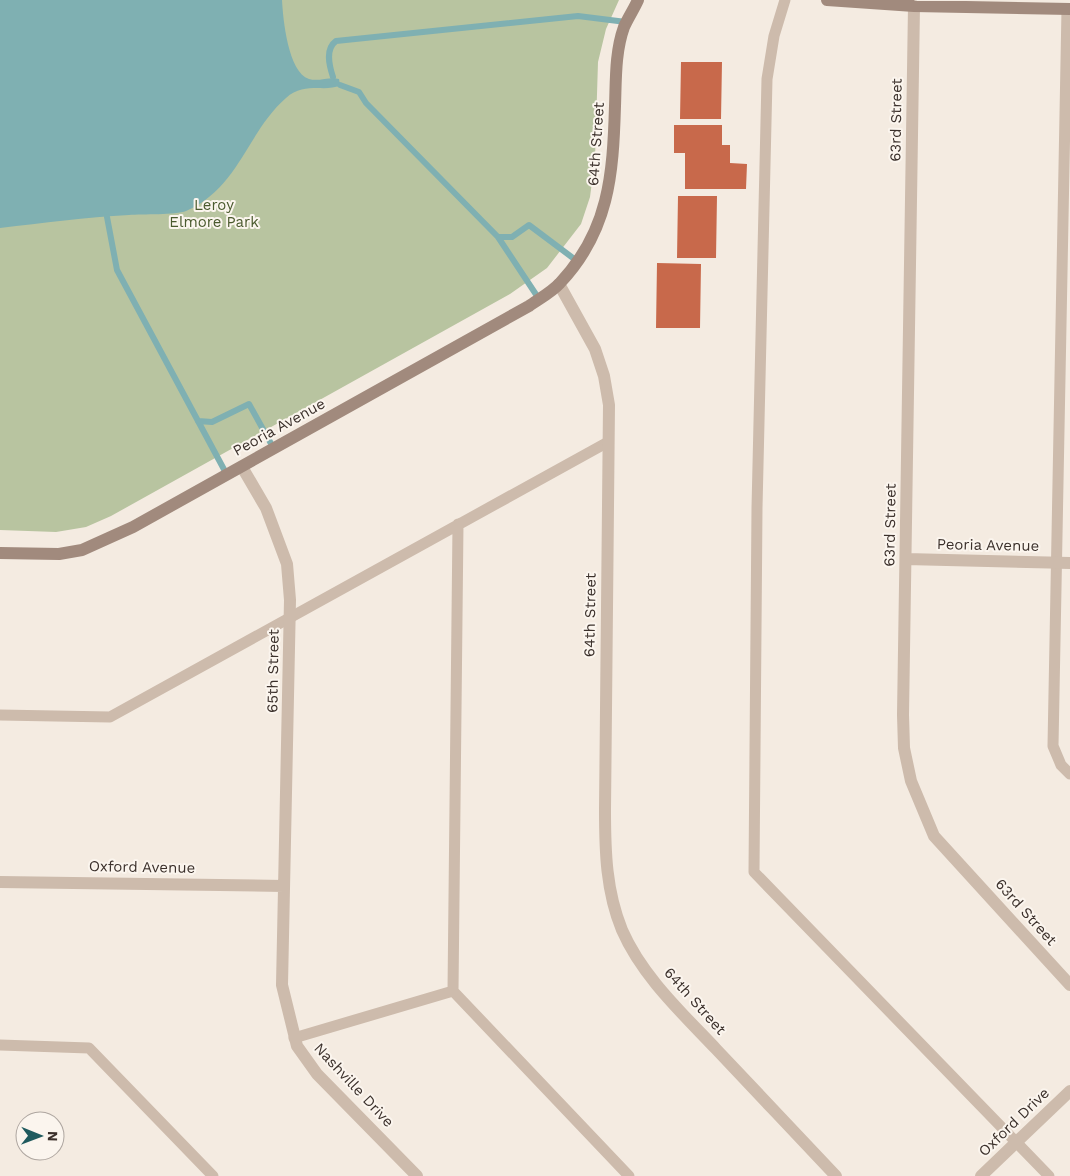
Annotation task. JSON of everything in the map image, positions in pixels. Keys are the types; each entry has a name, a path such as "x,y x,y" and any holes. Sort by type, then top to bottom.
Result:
{"street":[{"name":"64th Street","path":"638,0 624,28 616,62 614,160 608,198 597,229 583,254 559,284 595,349 604,376 609,405 606,866 613,906 623,931 638,958 667,997 836,1176"},
{"path":"831,0 914,6 1004,4 1068,9"},
{"name":"63rd Street","path":"914,6 904,748 911,781 934,836 1070,985"},
{"name":"Peoria Avenue","path":"0,553 59,554 82,550 133,527 530,306 559,284"},
{"name":"65th Street","path":"242,467 266,508 287,564 290,616 284,886"},
{"name":"Peoria Avenue","path":"906,559 1070,562"},
{"name":"Oxford Avenue","path":"0,882 284,886"},
{"name":"Nashville Drive","path":"284,886 282,986 297,1046 317,1074 417,1176"},
{"name":"Oxford Drive","path":"981,1176 1070,1091"}],"lane":[{"path":"785,0 774,36 767,78 757,498 754,872 1049,1176"},
{"path":"1068,9 1053,746 1061,765 1070,774"},
{"path":"0,715 110,717 608,442"},
{"path":"458,524 453,992 629,1176"},
{"path":"294,1038 453,992"},
{"path":"0,1044 89,1048 213,1176"}],"green space":[{"name":"Leroy Elmore Park","path":"0,0 619,0 606,29 598,62 595,158 590,197 581,224 547,268 510,294 111,516 86,527 56,532 0,530"}],"water":[{"path":"0,0 282,0 288,44 296,66 309,79 336,78 339,79 340,85 329,88 301,90 286,98 261,127 231,174 204,201 186,211 167,214 64,220 0,228"}],"building":[{"path":"681,62 722,62 721,119 680,119"},
{"path":"674,125 722,125 722,145 730,145 730,163 747,164 746,189 685,189 685,153 674,153"},
{"path":"678,196 717,196 716,258 677,258"},
{"path":"657,263 701,264 700,328 656,328"}],"waterway":[{"path":"333,77 329,53 330,48 336,41 578,16 626,22"},
{"path":"340,85 359,92 366,103 498,237 539,299"},
{"path":"107,217 117,270 227,475"},
{"path":"498,237 512,237 529,225 577,261"},
{"path":"198,421 212,422 249,404 274,449"}]}
